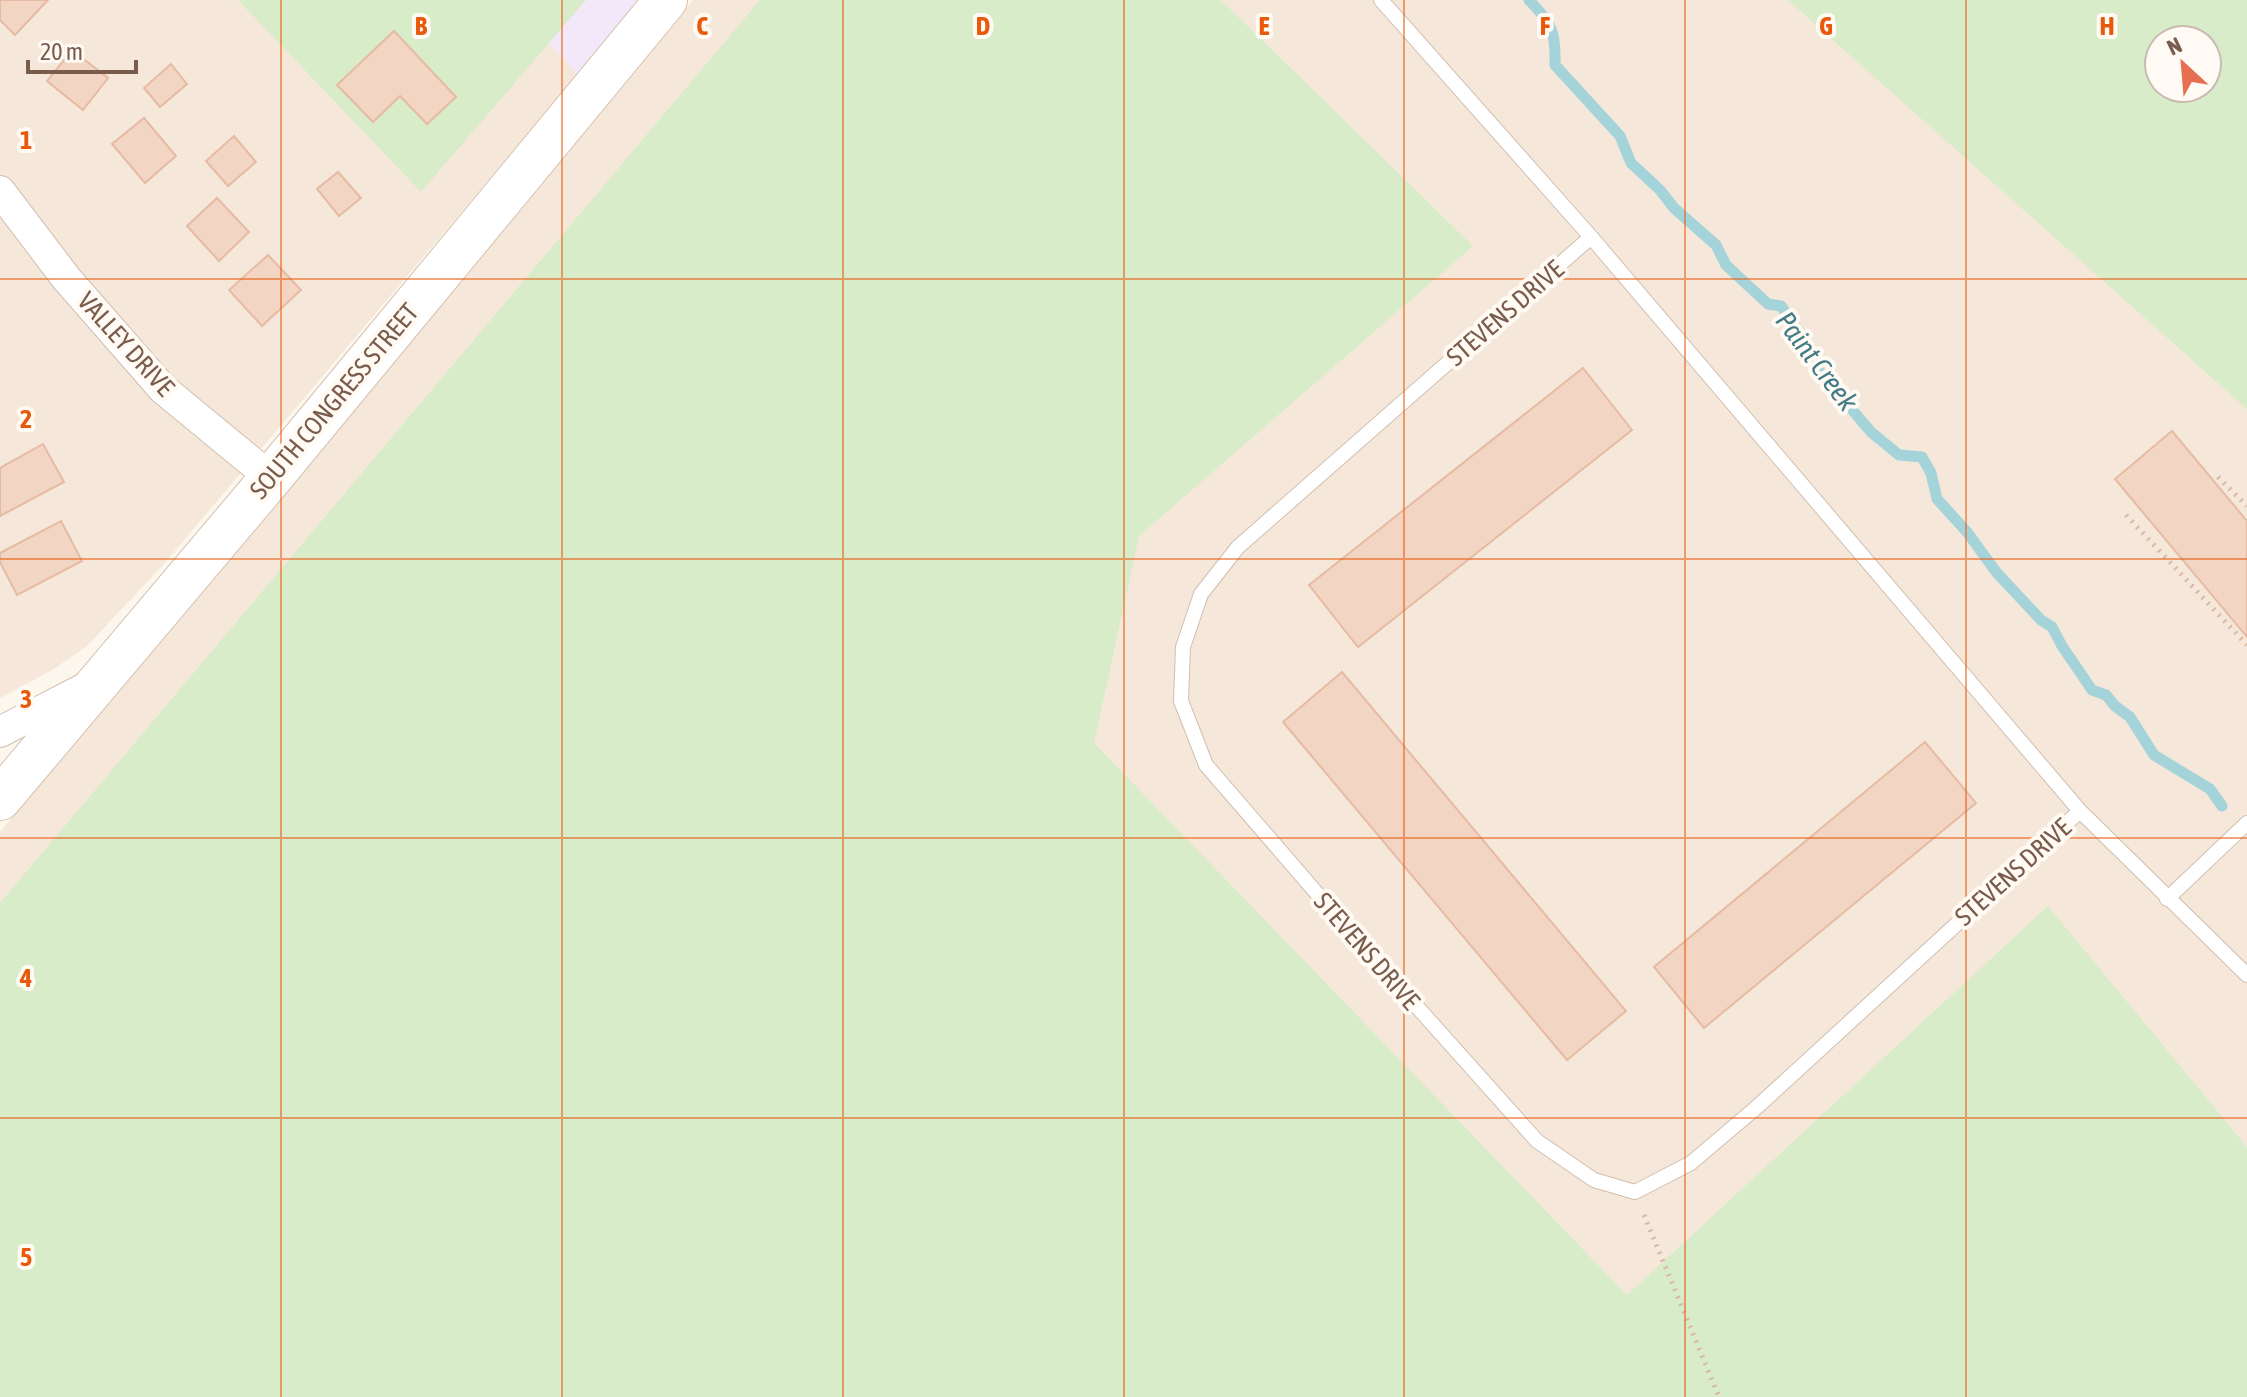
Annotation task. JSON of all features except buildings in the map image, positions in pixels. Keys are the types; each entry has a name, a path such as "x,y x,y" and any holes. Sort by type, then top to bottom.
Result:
{"street":[{"name":"SOUTH CONGRESS STREET","path":"0,799 271,478 666,0"},
{"name":"VALLEY DRIVE","path":"0,191 66,278 163,389 271,478"},
{"path":"0,732 99,680"}],"lane":[{"name":"STEVENS DRIVE","path":"1381,0 1591,237 2080,811 2247,975"},
{"name":"STEVENS DRIVE","path":"1591,237 1238,547 1201,594 1183,647 1181,701 1206,765 1537,1141 1594,1180 1635,1192 1691,1163 1735,1126 2080,811"},
{"path":"2167,899 2247,823"}],"path":[{"path":"2218,477 2247,506"},
{"path":"2126,515 2247,645"},
{"path":"1635,1192 1719,1397"}],"shaded area":[{"path":"0,0 510,0 578,74 163,565 87,646 54,669 0,698"},
{"path":"510,0 639,0 578,74"},
{"path":"693,0 2247,0 2247,1259 1600,1397 0,1397 0,832"}],"green space":[{"path":"238,0 586,0 421,192"},
{"path":"760,0 1221,0 1473,246 1139,536 1094,743 1627,1295 2048,906 2247,1147 2247,1397 0,1397 0,903"},
{"path":"1788,0 2247,0 2247,409"}],"waterway":[{"name":"Paint Creek","path":"1529,0 1551,29 1555,65 1620,136 1631,163 1674,208 1716,245 1726,265 1768,304 1781,306 1813,351 1815,366 1871,432 1899,455 1922,457 1931,473 1937,499 1967,532 1997,573 2041,620 2052,627 2092,690 2106,695 2130,717 2154,755 2210,789 2222,806"}]}
